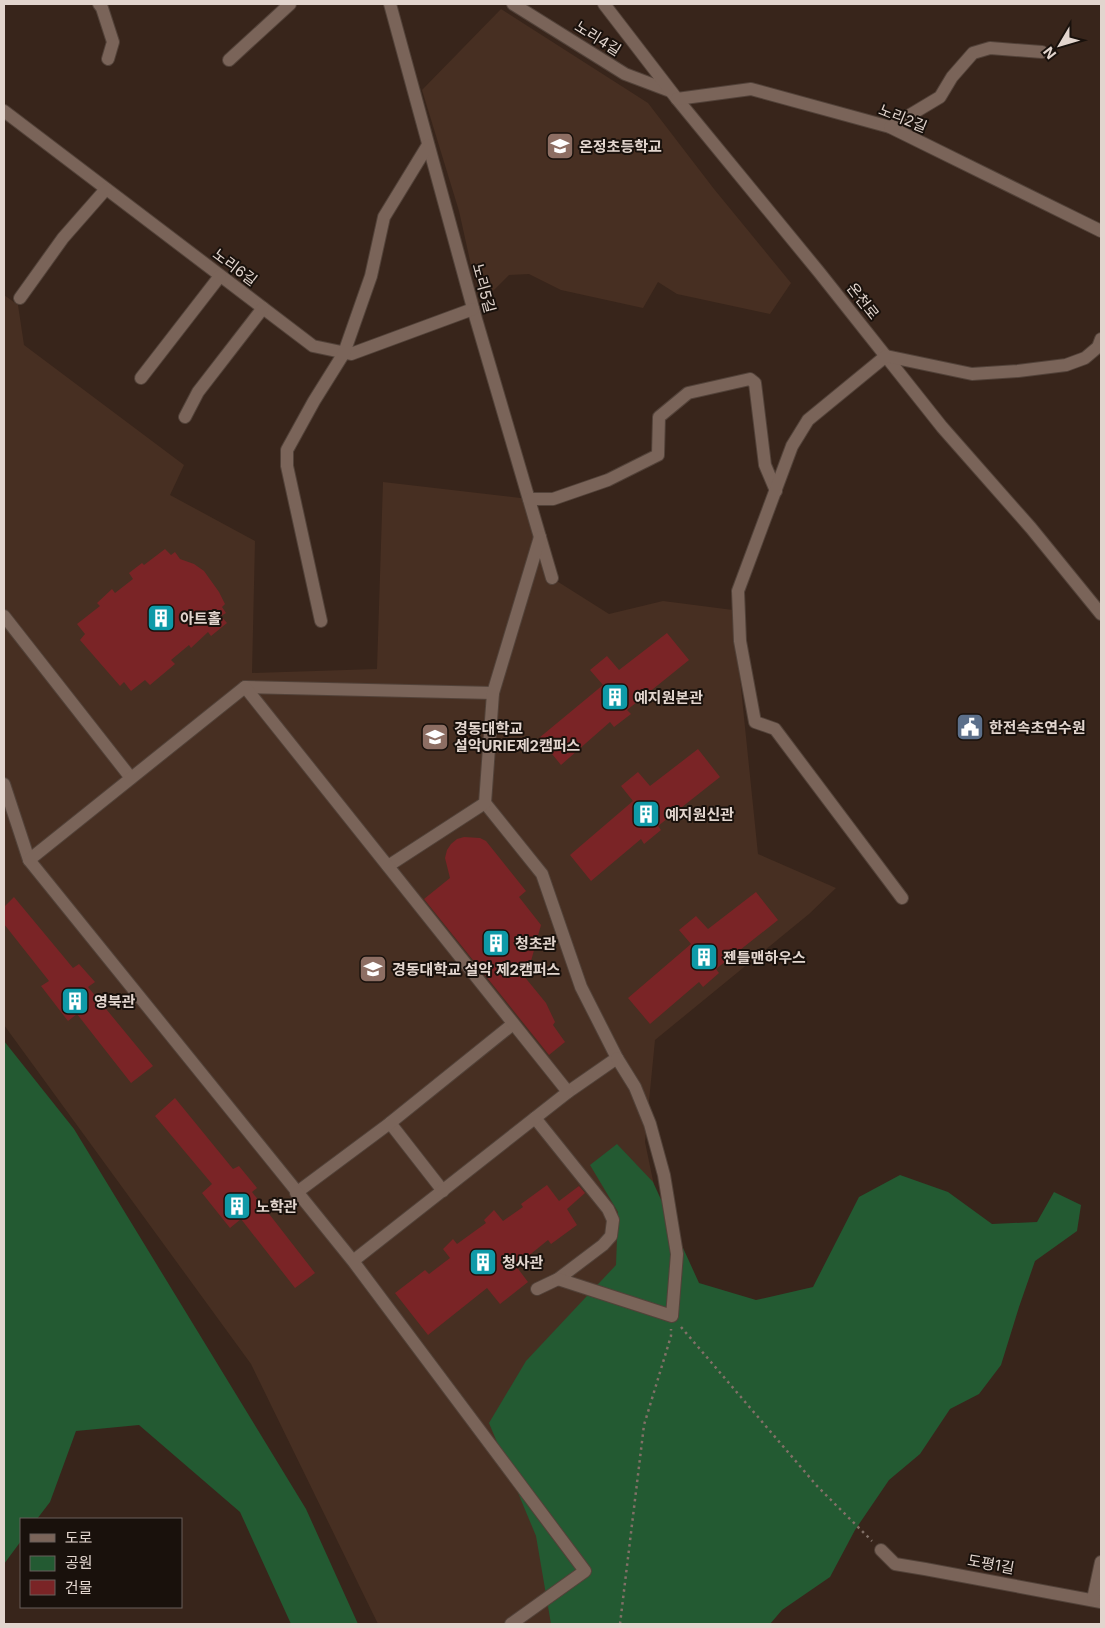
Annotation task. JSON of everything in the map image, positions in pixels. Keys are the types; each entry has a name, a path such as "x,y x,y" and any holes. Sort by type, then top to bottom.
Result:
{"street":[{"path":"98,4 102,8 113,42 108,59"},
{"path":"229,60 290,4"},
{"name":"노리5길","path":"390,4 473,309 552,578"},
{"name":"노리4길","path":"513,4 625,74 674,95"},
{"name":"온천로","path":"604,4 674,95 819,272 942,427 1031,528 1101,614"},
{"path":"890,128 940,97 952,77 973,53 990,48 1042,52"},
{"name":"노리2길","path":"674,95 751,89 890,128 1101,231"},
{"name":"노리6길","path":"4,111 312,346 351,354 473,309"},
{"path":"321,621 287,466 287,450 344,353 371,276 384,218 428,145"},
{"path":"20,298 63,238 106,189"},
{"path":"141,378 220,276"},
{"path":"185,417 198,392 263,308"},
{"path":"902,898 775,729 755,722 740,641 738,591 792,446 808,420 886,356 972,374 1018,371 1066,365 1085,358 1098,347 1101,339"},
{"path":"529,499 553,499 608,480 658,455 659,417 688,393 750,379 755,383 765,465 776,491"},
{"path":"540,537 493,693 485,803 542,874 581,988 617,1058 635,1088 650,1124 664,1175 677,1254 672,1316 558,1279"},
{"path":"4,616 130,778"},
{"path":"29,860 245,687 493,693"},
{"path":"245,687 568,1092"},
{"path":"4,784 29,860 353,1262 585,1571 511,1624"},
{"path":"388,866 485,803"},
{"path":"296,1193 390,1123 513,1024"},
{"path":"353,1262 568,1092 617,1058"},
{"path":"535,1118 608,1209 613,1220 611,1236 603,1245 558,1279 537,1289"},
{"path":"390,1123 443,1191"},
{"name":"도평1길","path":"880,1550 895,1564 1097,1600"},
{"path":"1097,1600 1101,1562"}],"path":[{"path":"672,1316 817,1486 880,1550"},
{"path":"620,1624 644,1425 671,1336 672,1316"}],"shaded area":[{"name":"온정초등학교","path":"501,9 648,103 714,189 791,283 770,314 677,294 658,282 643,308 561,290 529,274 509,275 487,297 471,265 459,211 422,90"},
{"name":"경동대학교 설악 제2캠퍼스","path":"4,295 18,305 24,345 184,465 170,495 255,541 252,673 377,669 383,482 529,499 552,578 609,614 663,601 733,610 758,854 836,888 809,914 655,1040 645,1142 663,1229 611,1624 378,1624 251,1364 4,1025"}],"green space":[{"path":"4,1041 74,1129 306,1509 358,1624 291,1624 240,1512 139,1425 76,1431 50,1502 38,1518 20,1518 20,1542 4,1564"},
{"path":"617,1144 653,1182 699,1283 756,1300 813,1287 859,1197 900,1175 948,1192 992,1224 1037,1222 1054,1192 1081,1205 1077,1231 1035,1261 1001,1365 979,1394 950,1409 920,1454 889,1480 855,1530 830,1577 782,1610 770,1624 551,1624 536,1536 489,1423 526,1361 616,1265 618,1212 590,1165"}],"building":[{"name":"아트홀","path":"165,549 171,555 175,552 180,559 194,564 204,571 225,604 222,607 226,613 221,616 227,623 211,636 208,632 191,648 189,645 171,660 175,664 150,685 145,680 131,691 124,682 120,686 80,640 85,634 77,624 100,606 97,603 112,589 115,593 133,579 129,573 142,563 144,565"},
{"name":"예지원본관","path":"667,633 689,660 627,710 631,714 614,727 610,722 561,765 539,738 603,685 590,670 607,656 619,670"},
{"name":"예지원신관","path":"698,749 720,777 658,826 661,830 644,844 641,839 591,881 570,855 633,801 621,786 638,772 650,786"},
{"name":"청초관","path":"464,837 480,838 486,841 526,891 519,897 541,925 531,961 519,970 546,1003 555,1022 553,1025 565,1042 549,1055 424,899 450,878 445,858 447,850 457,839"},
{"name":"젠틀맨하우스","path":"756,892 778,920 716,969 719,973 703,987 699,982 650,1024 628,998 691,944 679,930 696,916 708,929"},
{"name":"영북관","path":"14,897 73,968 79,964 95,982 88,987 153,1066 131,1083 77,1014 68,1021 41,986 49,981 4,924 4,907"},
{"name":"노학관","path":"175,1098 233,1169 239,1166 257,1188 252,1192 315,1273 295,1288 241,1219 230,1228 202,1193 212,1184 155,1116"},
{"name":"청사관","path":"547,1185 559,1201 579,1186 585,1193 567,1209 577,1225 551,1244 548,1240 516,1266 528,1282 500,1304 487,1288 428,1335 395,1293 425,1270 429,1274 450,1258 443,1249 453,1239 457,1244 486,1223 484,1220 494,1210 503,1221 523,1207 521,1204"}],"place":[{"name":"온정초등학교","path":"560,146"},
{"name":"아트홀","path":"161,618"},
{"name":"예지원본관","path":"615,697"},
{"name":"한전속초연수원","path":"970,727"},
{"name":"경동대학교 설악URIE제2캠퍼스","path":"435,737"},
{"name":"예지원신관","path":"646,814"},
{"name":"청초관","path":"496,943"},
{"name":"젠틀맨하우스","path":"704,957"},
{"name":"경동대학교 설악 제2캠퍼스","path":"373,969"},
{"name":"영북관","path":"75,1001"},
{"name":"노학관","path":"237,1206"},
{"name":"청사관","path":"483,1262"}]}
